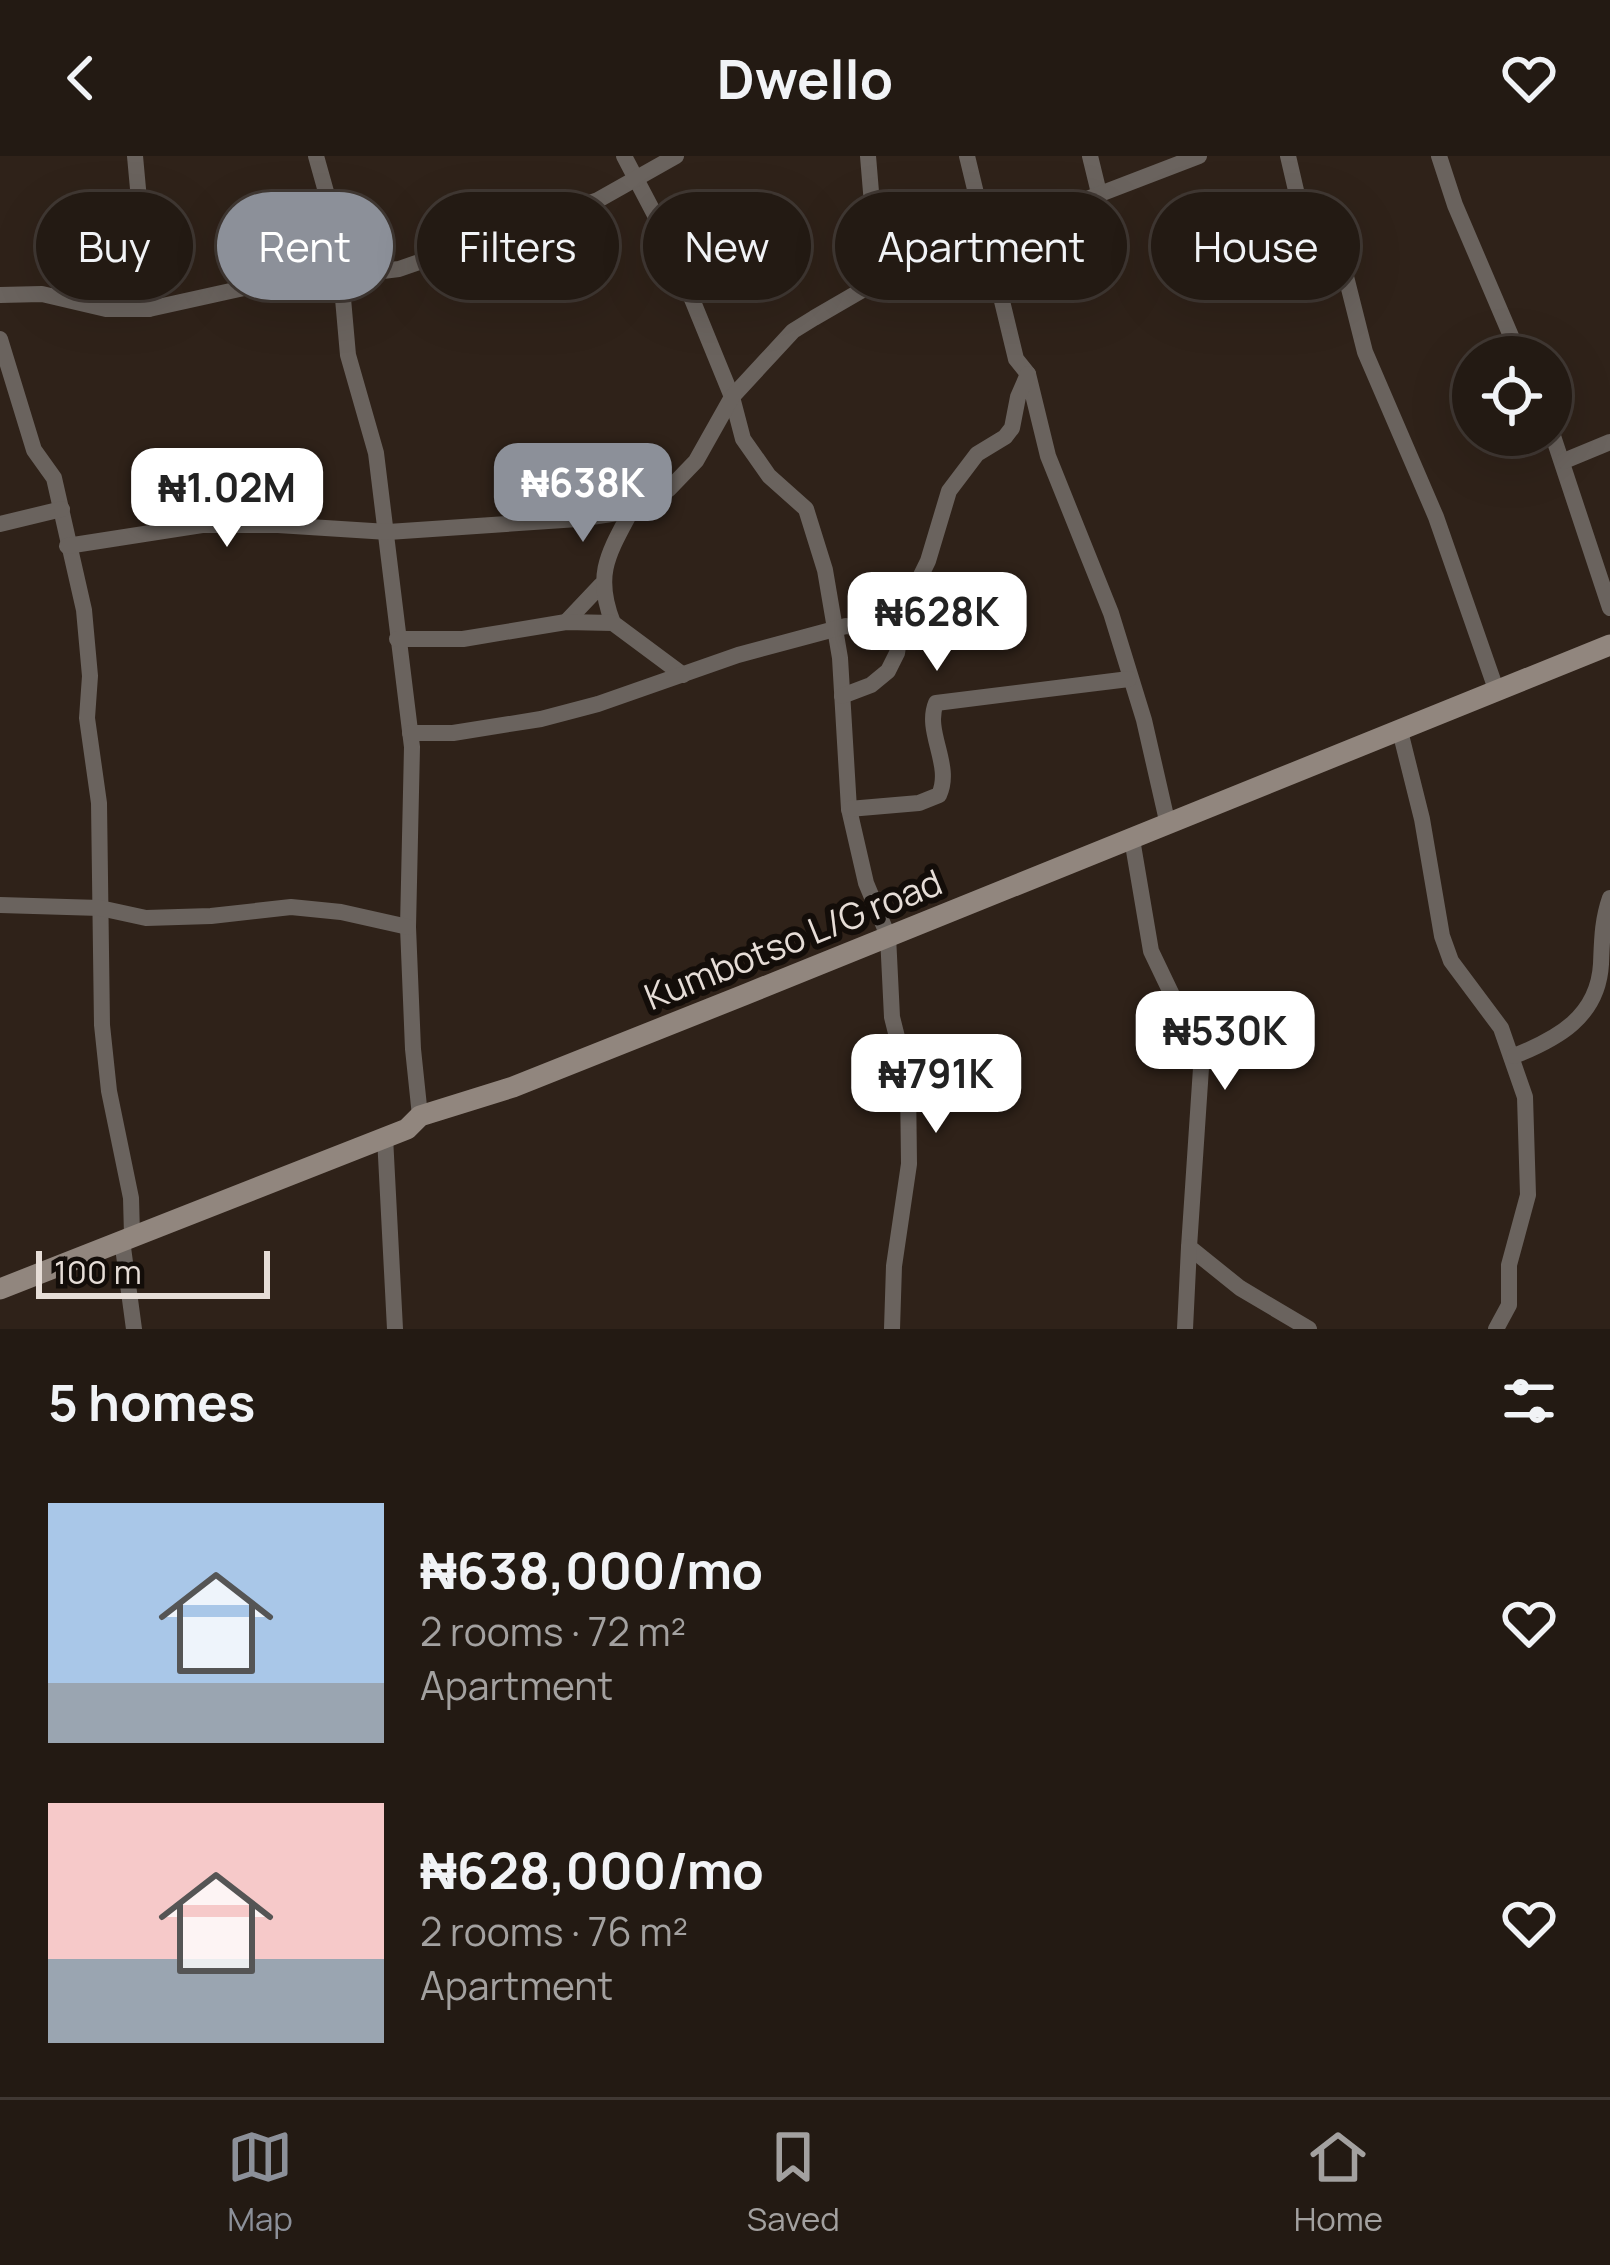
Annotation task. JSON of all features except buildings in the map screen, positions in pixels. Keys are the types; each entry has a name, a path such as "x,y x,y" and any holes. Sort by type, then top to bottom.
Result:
{"main road":[{"name":"Kumbotso L/G road","path":"0,1289 407,1129 420,1116 513,1087 1610,645"}],"street":[{"path":"135,156 149,309"},
{"path":"316,156 328,192"},
{"path":"624,156 655,208 732,398 743,439 769,476 806,508 826,570 842,696 849,809 866,883 888,936 892,1017 908,1082 909,1164 894,1266 892,1329"},
{"path":"393,270 598,200 676,156"},
{"path":"868,156 871,192"},
{"path":"968,156 977,192"},
{"path":"1090,156 1099,192"},
{"path":"1102,192 1198,156"},
{"path":"1288,156 1298,199 1336,237 1365,352 1436,517 1497,692"},
{"path":"1439,156 1511,336"},
{"path":"0,295 42,294 106,309 149,309 217,294"},
{"path":"345,300 348,355 368,414 388,532 410,733 408,927 412,1049 420,1116"},
{"path":"67,546 202,525 278,524 388,532 632,511 668,489 697,461 732,398 793,331 850,300"},
{"path":"1003,300 1016,359 1028,374 1048,456 1111,613 1144,720 1168,825"},
{"path":"0,339 23,422 34,450 54,478 84,610 87,718 99,803 104,1052 130,1198 127,1238 134,1329"},
{"path":"842,696 871,685 889,670 903,612 928,561 949,491 977,454 1012,428 1028,374"},
{"path":"709,435 728,433 743,439"},
{"path":"1564,461 1610,442"},
{"path":"1562,456 1610,608"},
{"path":"0,524 62,509"},
{"path":"613,623 602,585 605,562 632,511"},
{"path":"566,622 602,585"},
{"path":"397,639 463,639 566,622 613,623 683,675"},
{"path":"410,733 453,733 542,719 738,655 854,625 900,636"},
{"path":"849,809 919,802 940,795 945,781 932,714 936,703 1129,680"},
{"path":"1400,731 1422,819 1442,936 1451,961 1501,1028 1525,1097 1528,1195 1509,1265 1509,1305 1496,1329"},
{"path":"1132,839 1151,951 1195,1043 1201,1068 1185,1329"},
{"path":"1514,1056 1557,1039 1589,1001 1599,980 1601,927 1610,898"},
{"path":"0,905 100,908 129,916 171,917 292,907 408,927"},
{"path":"385,1137 395,1329"},
{"path":"1189,1246 1240,1288 1309,1329"}]}
